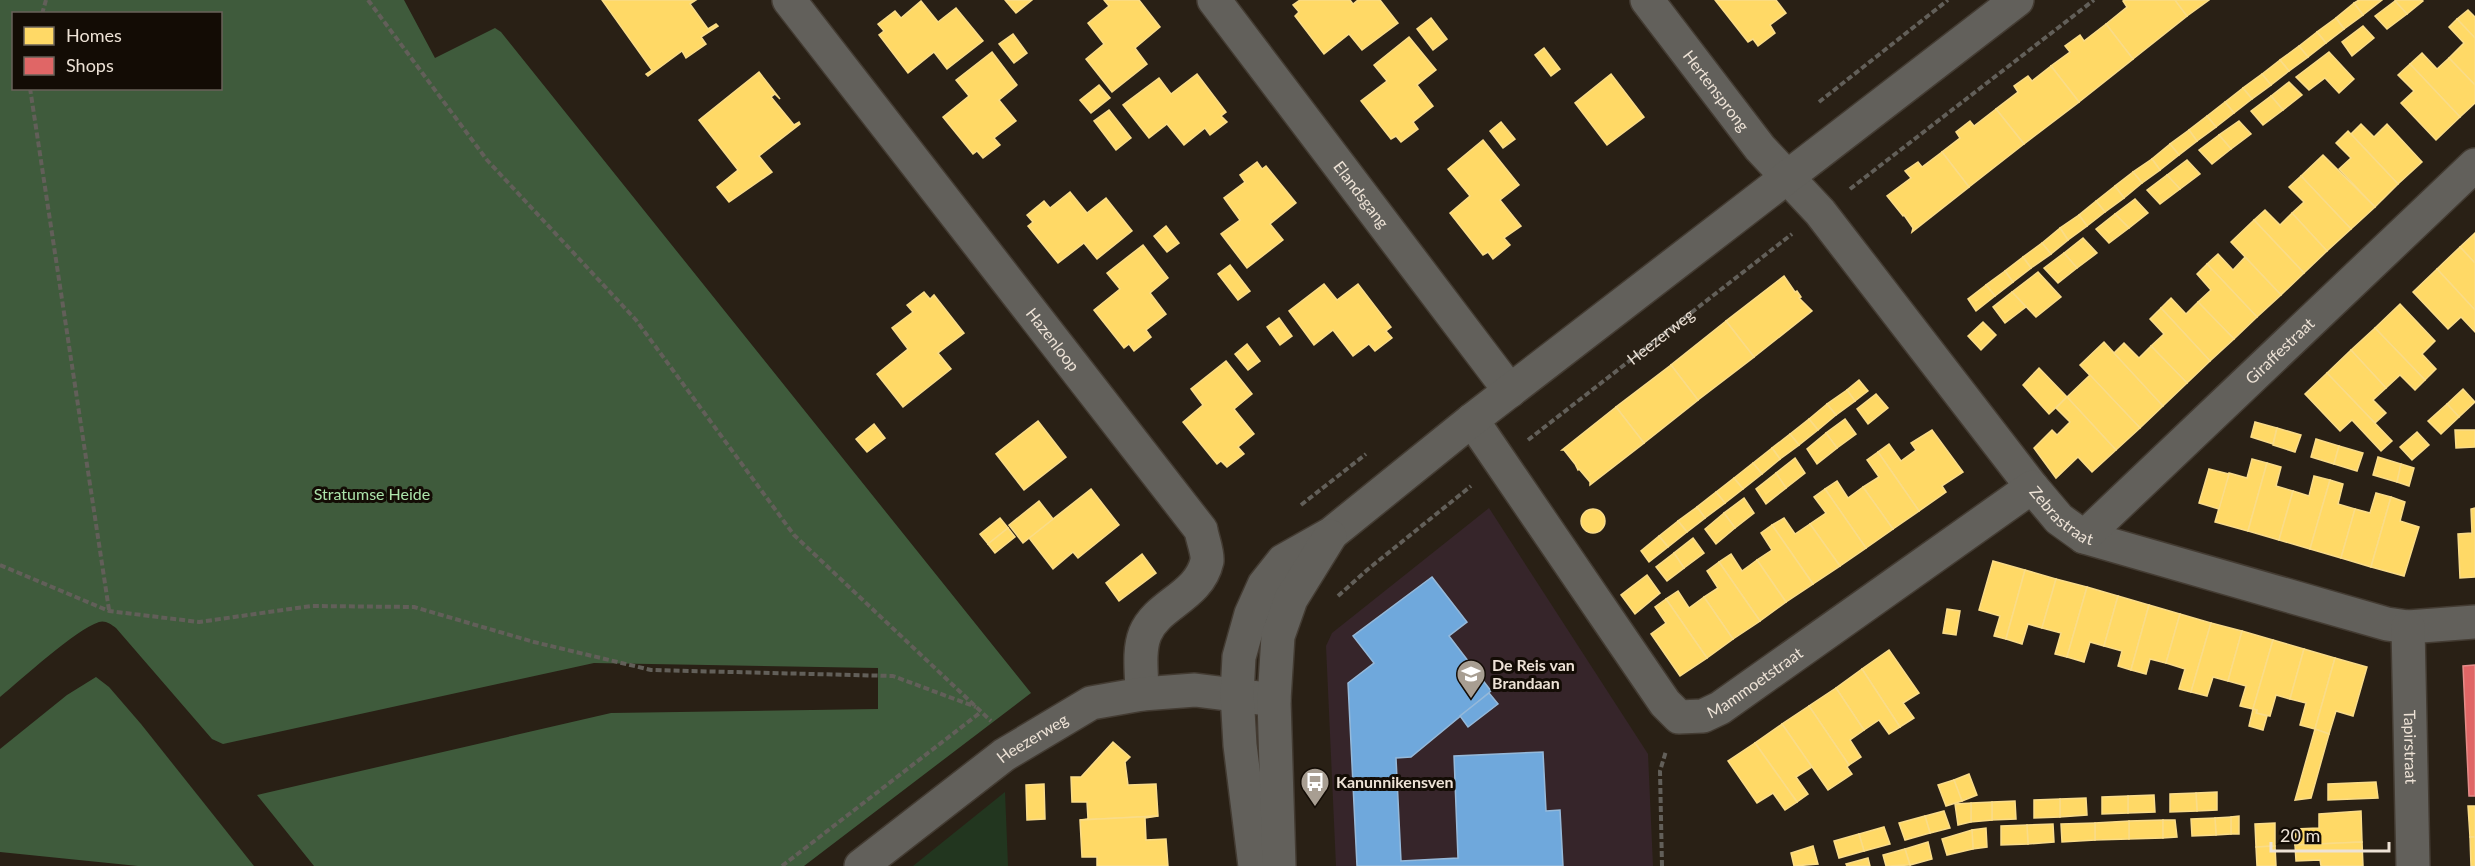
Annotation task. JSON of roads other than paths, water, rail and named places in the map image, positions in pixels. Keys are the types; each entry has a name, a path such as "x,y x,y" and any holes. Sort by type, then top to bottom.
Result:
{"street":[{"name":"Elandsgang","path":"1214,0 1510,391"},
{"name":"Hertensprong","path":"1647,0 1760,148 1787,179"},
{"path":"1256,866 1240,745 1237,694 1239,657 1244,635 1264,585 1283,561 1331,534 1472,420 2017,0"},
{"name":"Hazenloop","path":"795,2 1200,530 1207,560 1200,577 1187,594 1154,620 1146,633 1142,648 1142,694"},
{"name":"Giraffestraat","path":"2084,537 2475,165"},
{"name":"Zebrastraat","path":"1787,179 1820,212 2031,488 2059,519 2084,537 2387,624 2408,627 2475,622"},
{"name":"Mammoetstraat","path":"1472,420 1665,703 1679,717 1703,716 1720,708 2031,488"},
{"path":"1278,866 1274,700 1278,636 1291,599 1331,534"},
{"name":"Tapirstraat","path":"2408,627 2413,866"},
{"name":"Heezerweg","path":"861,866 1004,755 1091,703 1142,694 1195,690 1274,700"}],"place":[{"name":"De Reis van Brandaan","path":"1471,700"},
{"name":"Kanunnikensven","path":"1315,808"}],"park label":[{"name":"Stratumse Heide","path":"372,494"}]}
